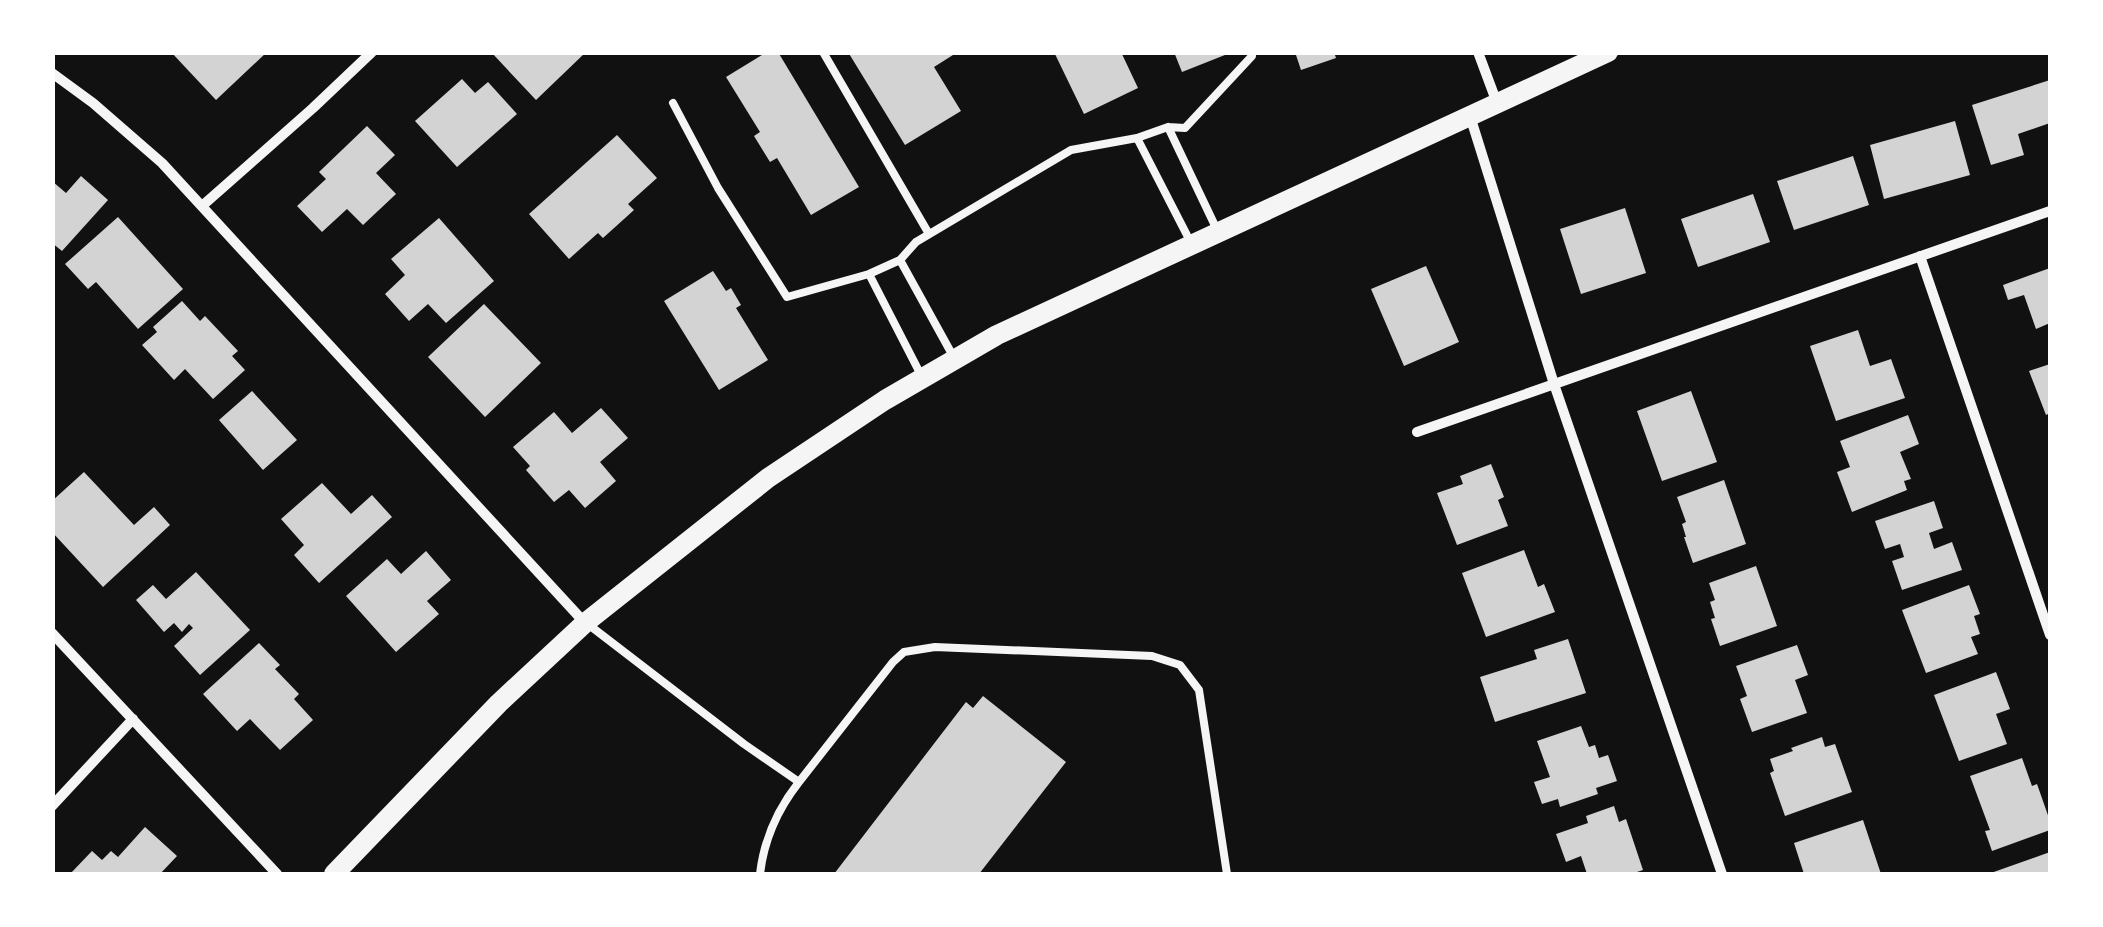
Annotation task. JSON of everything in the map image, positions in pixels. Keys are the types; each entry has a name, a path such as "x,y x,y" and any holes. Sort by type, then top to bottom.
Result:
{"main road":[{"path":"334,874 472,730 585,622 768,478 885,400 998,336 1608,52"}],"street":[{"path":"202,206 372,52"},
{"path":"1478,52 1497,102"},
{"path":"52,72 162,162 585,622"},
{"path":"1469,115 1554,384 1722,874"},
{"path":"1417,432 2050,211"},
{"path":"1920,256 2050,634"},
{"path":"52,632 277,874"},
{"path":"52,806 133,719"}],"lane":[{"path":"823,52 928,234"},
{"path":"673,104 718,188 787,298 869,274 900,260 928,234 1070,150 1138,138 1168,127 1185,128 1252,56 1251,52"},
{"path":"1168,127 1218,232"},
{"path":"1138,138 1192,245"},
{"path":"900,260 955,360"},
{"path":"869,274 922,378"},
{"path":"585,622 798,782"},
{"path":"760,874 765,842 774,820 798,782 893,662 904,652 935,647 1152,656 1180,665 1199,690 1228,874"}],"building":[{"path":"171,52 267,52 216,100"},
{"path":"491,52 586,52 536,100"},
{"path":"767,52 778,52 859,187 811,215 777,158 770,162 754,136 760,132 726,77"},
{"path":"848,52 951,52 953,55 934,67 961,111 905,145"},
{"path":"1054,52 1121,52 1138,88 1084,114"},
{"path":"1174,52 1230,52 1230,53 1182,72"},
{"path":"1295,52 1334,52 1336,58 1301,70"},
{"path":"462,79 475,93 488,82 517,114 457,167 415,121"},
{"path":"2050,80 2050,123 2018,134 2024,155 1991,165 1972,105"},
{"path":"1955,121 1970,175 1884,199 1870,145"},
{"path":"367,126 395,155 376,173 396,194 363,225 347,209 322,232 297,206 326,179 319,172"},
{"path":"617,135 657,178 628,204 634,210 603,238 598,233 569,259 529,214"},
{"path":"1853,156 1869,205 1794,230 1777,181"},
{"path":"81,176 108,200 62,251 52,243 52,181 66,193"},
{"path":"1753,194 1770,242 1698,267 1681,219"},
{"path":"1625,208 1646,273 1581,294 1560,229"},
{"path":"118,217 183,289 138,329 96,282 88,289 65,264"},
{"path":"439,218 494,281 446,323 428,304 409,321 385,294 405,275 391,259"},
{"path":"1426,266 1459,342 1404,366 1371,289"},
{"path":"2050,268 2050,323 2036,329 2024,295 2008,300 2003,285"},
{"path":"713,271 726,291 731,288 741,305 736,308 768,360 719,390 664,301"},
{"path":"182,301 200,321 205,316 238,351 232,356 245,370 213,399 185,369 174,380 142,345 157,332 153,327"},
{"path":"484,304 541,363 485,417 428,357"},
{"path":"1858,330 1870,366 1891,359 1905,398 1836,421 1810,346"},
{"path":"2050,364 2050,413 2046,415 2029,371"},
{"path":"252,391 297,440 263,470 219,420"},
{"path":"1691,391 1717,462 1662,481 1637,411"},
{"path":"601,408 628,438 600,462 616,481 585,508 569,490 554,502 526,470 530,466 513,447 554,412 572,433"},
{"path":"1908,415 1919,444 1900,452 1911,479 1904,481 1907,490 1852,512 1837,472 1850,467 1840,441"},
{"path":"1491,464 1504,497 1498,500 1508,526 1457,545 1437,493 1463,484 1460,476"},
{"path":"84,472 134,525 154,507 170,525 103,587 52,532 52,501"},
{"path":"1724,480 1746,544 1693,563 1677,497"},
{"path":"322,483 351,514 372,495 392,517 319,583 294,555 304,545 281,519"},
{"path":"1934,501 1943,528 1929,533 1934,549 1952,542 1962,570 1902,590 1892,561 1904,557 1900,544 1885,549 1875,521"},
{"path":"1524,550 1538,587 1544,584 1555,612 1486,637 1462,573"},
{"path":"426,551 451,580 427,601 439,614 396,652 346,596 387,559 401,574"},
{"path":"1756,566 1777,626 1720,646 1711,619 1715,618 1710,602 1715,600 1709,583"},
{"path":"196,572 250,630 200,675 174,646 193,628 189,624 182,632 174,623 164,632 136,600 153,585 166,599"},
{"path":"1969,585 1980,614 1974,616 1980,634 1971,637 1978,654 1926,673 1902,610"},
{"path":"1568,639 1586,693 1495,722 1480,677 1537,659 1534,650"},
{"path":"259,643 280,665 275,669 299,694 294,699 313,720 280,750 250,719 237,731 203,694"},
{"path":"1797,645 1808,675 1795,680 1807,713 1752,732 1740,699 1747,696 1736,666"},
{"path":"1996,672 2010,709 1996,714 2007,744 1959,761 1934,695"},
{"path":"983,696 1066,762 979,874 834,874 966,702 973,708"},
{"path":"1581,726 1589,747 1595,745 1599,758 1608,755 1617,781 1596,788 1598,794 1560,807 1558,799 1542,804 1534,782 1550,777 1537,741"},
{"path":"1822,737 1825,747 1835,744 1852,792 1785,816 1770,773 1774,771 1770,759"},
{"path":"2022,758 2032,786 2037,784 2050,830 1992,851 1985,831 1990,830 1970,776"},
{"path":"1614,806 1619,822 1626,819 1643,870 1631,874 1587,874 1581,856 1566,862 1556,834 1588,823 1586,816"},
{"path":"1863,820 1881,874 1804,874 1794,843"},
{"path":"145,827 177,856 160,874 70,874 92,851 102,860 111,851 118,857"},
{"path":"2050,852 2050,874 1988,874"}]}
